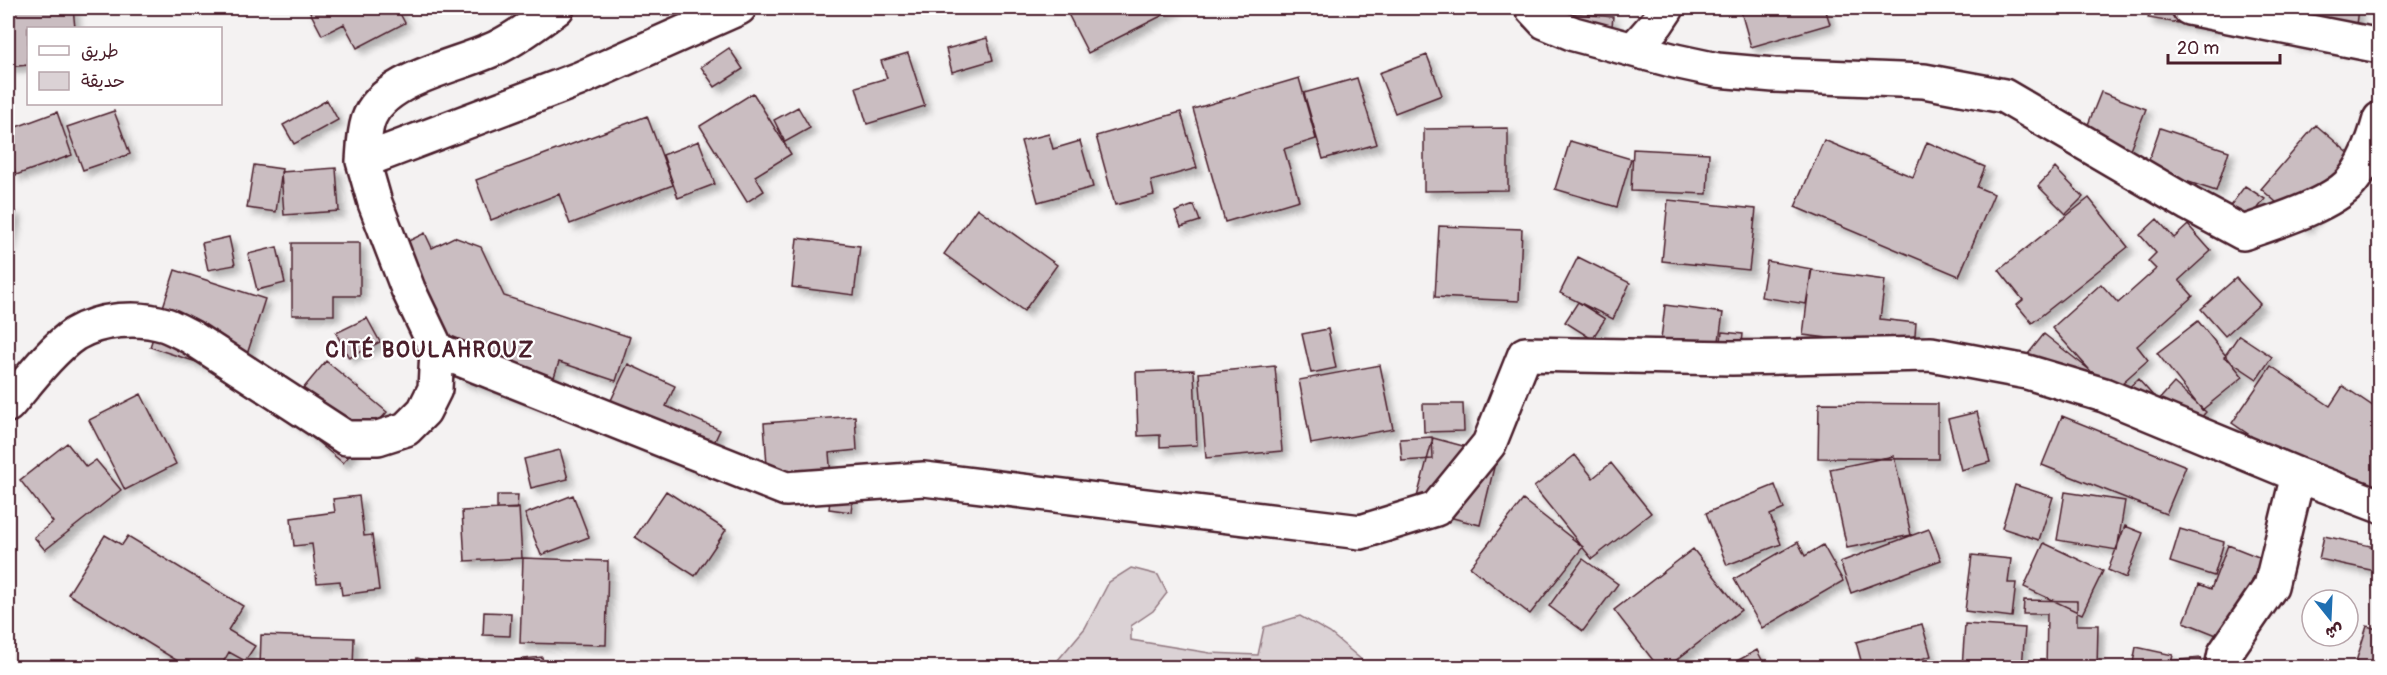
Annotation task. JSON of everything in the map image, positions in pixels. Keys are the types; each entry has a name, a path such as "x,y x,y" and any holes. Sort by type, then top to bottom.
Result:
{"street":[{"path":"8,405 47,360 75,334 103,322 138,320 165,325 191,337 346,438 378,438 406,429 424,411 435,389 437,350 403,278 375,203 363,161 364,138 369,119 388,94 420,77 500,46 557,8"},
{"path":"363,161 568,83 739,8"},
{"path":"1532,8 1545,22 1574,34 1717,70 1774,75 1924,81 2004,96 2243,233 2326,200 2350,183 2364,163 2379,119"},
{"path":"1634,49 1657,23 1666,8"},
{"path":"2189,8 2379,46"},
{"path":"437,350 786,489 924,479 1361,532 1436,509 1489,444 1526,354 1732,358 1931,354 2027,372 2104,395 2379,506"},
{"path":"2222,668 2225,652 2271,586 2298,475"}],"green space":[{"path":"1131,568 1158,575 1167,593 1153,611 1131,626 1131,640 1210,653 1258,655 1264,627 1300,616 1330,633 1370,667 1052,667 1085,628 1109,582"}],"building":[{"path":"73,8 75,27 27,27 27,65 8,67 8,9"},
{"path":"308,8 397,8 405,23 357,48 344,24 322,35"},
{"path":"1065,8 1177,8 1088,53"},
{"path":"1740,8 1825,8 1830,24 1751,47"},
{"path":"2150,8 2218,8 2214,29 2148,18"},
{"path":"2296,8 2358,8 2353,51 2292,43"},
{"path":"1573,13 1613,17 1610,44 1570,41"},
{"path":"987,38 993,60 952,72 946,49"},
{"path":"729,48 743,69 715,87 701,67"},
{"path":"908,53 925,106 867,124 856,87 887,78 881,61"},
{"path":"1427,55 1442,95 1395,113 1379,73"},
{"path":"1299,78 1316,139 1284,149 1299,200 1225,222 1193,109"},
{"path":"1357,78 1377,144 1323,159 1304,93"},
{"path":"2101,92 2146,109 2130,149 2085,132"},
{"path":"753,93 791,154 755,176 764,191 747,202 700,126"},
{"path":"327,100 338,120 294,144 283,125"},
{"path":"798,107 810,128 785,142 774,120"},
{"path":"114,111 130,154 83,170 67,127"},
{"path":"57,112 72,155 16,175 8,151 8,130"},
{"path":"1181,112 1197,168 1151,181 1154,195 1115,205 1096,136"},
{"path":"647,116 673,185 570,224 559,194 491,220 476,180"},
{"path":"2316,125 2360,163 2305,227 2261,189"},
{"path":"1508,128 1508,190 1424,191 1424,129"},
{"path":"2160,128 2229,151 2216,191 2146,168"},
{"path":"1049,134 1053,149 1080,141 1093,187 1038,202 1021,141"},
{"path":"1824,140 1913,177 1927,142 1985,167 1977,187 1994,194 1959,276 1795,207"},
{"path":"699,141 715,184 678,198 663,155"},
{"path":"1570,141 1631,159 1617,207 1555,189"},
{"path":"1633,149 1709,153 1707,194 1631,191"},
{"path":"254,165 282,169 276,212 247,208"},
{"path":"336,168 339,211 284,215 281,172"},
{"path":"2055,168 2083,197 2066,214 2038,186"},
{"path":"2245,186 2265,199 2249,220 2230,206"},
{"path":"2089,198 2128,247 2032,323 2017,305 2023,300 1999,270"},
{"path":"1668,200 1756,209 1749,270 1662,261"},
{"path":"1194,205 1200,221 1181,227 1175,212"},
{"path":"977,208 1057,265 1024,311 944,254"},
{"path":"8,210 16,212 8,249"},
{"path":"2157,219 2174,238 2188,225 2211,251 2179,280 2193,296 2137,346 2148,360 2105,398 2096,377 2052,328 2101,284 2118,303 2156,269 2148,261 2156,253 2140,235"},
{"path":"1439,226 1522,229 1519,301 1435,297"},
{"path":"425,233 432,248 454,237 481,247 504,296 630,337 616,381 559,362 544,407 460,379 398,246"},
{"path":"229,237 235,265 208,270 202,243"},
{"path":"797,238 860,246 854,295 792,287"},
{"path":"292,243 360,243 360,296 334,296 334,315 292,315"},
{"path":"277,247 285,283 257,290 248,254"},
{"path":"1578,257 1630,283 1613,319 1560,293"},
{"path":"1767,261 1812,269 1806,304 1761,297"},
{"path":"175,270 265,299 240,376 150,347"},
{"path":"1811,270 1885,280 1880,319 1916,323 1914,348 1803,335"},
{"path":"2236,278 2260,304 2225,336 2201,309"},
{"path":"1578,302 1605,319 1592,339 1565,322"},
{"path":"1665,305 1723,313 1717,354 1660,348"},
{"path":"367,318 380,342 349,358 336,333"},
{"path":"2198,321 2243,377 2202,410 2157,353"},
{"path":"1328,329 1336,368 1311,373 1302,334"},
{"path":"1722,332 1743,334 1740,364 1719,361"},
{"path":"2044,334 2096,375 2024,359"},
{"path":"2239,335 2272,357 2257,379 2224,357"},
{"path":"326,361 387,412 343,463 283,413"},
{"path":"628,364 675,386 666,406 720,430 700,472 599,426"},
{"path":"1380,365 1393,429 1311,444 1299,380"},
{"path":"1275,366 1282,451 1206,458 1199,373"},
{"path":"2271,366 2330,406 2343,386 2380,411 2380,480 2366,500 2294,465 2232,423"},
{"path":"1194,370 1197,445 1160,447 1160,435 1138,436 1136,372"},
{"path":"2138,379 2156,399 2112,403"},
{"path":"2174,383 2206,412 2179,442 2147,413"},
{"path":"141,394 176,464 125,490 89,420"},
{"path":"1819,403 1938,404 1938,459 1818,458"},
{"path":"1423,404 1463,404 1464,431 1424,432"},
{"path":"1977,412 1990,462 1961,470 1948,419"},
{"path":"855,416 857,450 829,453 831,476 768,480 764,423"},
{"path":"2062,416 2186,466 2166,514 2042,465"},
{"path":"1432,437 1433,459 1402,461 1400,439"},
{"path":"1433,438 1497,455 1480,525 1414,508"},
{"path":"67,443 86,467 96,460 121,490 45,550 34,537 53,522 20,480"},
{"path":"560,450 568,479 531,488 524,459"},
{"path":"1575,455 1593,478 1611,463 1651,513 1592,559 1534,487"},
{"path":"1894,456 1911,535 1847,548 1830,469"},
{"path":"832,482 854,485 851,512 829,509"},
{"path":"1775,485 1784,509 1770,515 1781,544 1727,565 1706,513"},
{"path":"2015,485 2053,497 2039,540 2002,528"},
{"path":"666,491 726,530 695,576 635,537"},
{"path":"2065,492 2125,501 2117,550 2057,540"},
{"path":"497,495 518,495 517,509 497,509"},
{"path":"573,495 589,537 541,555 525,514"},
{"path":"359,496 364,536 372,535 379,590 342,595 340,581 317,583 312,544 294,546 291,518 335,512 333,499"},
{"path":"1523,500 1583,547 1530,614 1470,567"},
{"path":"519,508 522,558 465,561 462,511"},
{"path":"2125,526 2143,533 2126,578 2108,570"},
{"path":"1929,529 1941,560 1851,593 1840,562"},
{"path":"2180,529 2224,542 2214,576 2170,562"},
{"path":"105,535 122,545 128,536 243,606 228,630 255,646 245,661 229,652 220,668 189,668 68,594"},
{"path":"2324,536 2380,548 2380,572 2319,559"},
{"path":"1798,542 1805,556 1823,545 1843,581 1762,628 1734,579"},
{"path":"2044,543 2103,571 2082,614 2024,587"},
{"path":"2228,545 2261,558 2229,640 2184,622 2199,584 2211,589"},
{"path":"1693,549 1741,610 1666,668 1659,668 1614,610"},
{"path":"1972,555 2011,559 2008,583 2016,583 2012,617 1965,611"},
{"path":"523,558 608,561 606,645 520,643"},
{"path":"1583,559 1618,584 1583,631 1549,606"},
{"path":"2024,600 2077,601 2077,625 2098,625 2097,668 2046,668 2047,614 2023,614"},
{"path":"484,612 511,613 510,636 483,635"},
{"path":"1922,624 1931,656 1891,668 1863,668 1856,642"},
{"path":"1965,624 2025,628 2022,668 1962,668"},
{"path":"2367,626 2380,630 2380,668 2354,668"},
{"path":"261,635 354,638 353,668 260,668"},
{"path":"2136,647 2173,655 2170,668 2132,668"},
{"path":"1757,650 1766,668 1724,668"},
{"path":"542,657 544,668 517,668 516,660"},
{"path":"417,658 461,668 415,668"},
{"path":"2201,658 2202,668 2169,668 2168,661"}],"district":[{"name":"CITÉ BOULAHROUZ","path":"430,349"}]}
